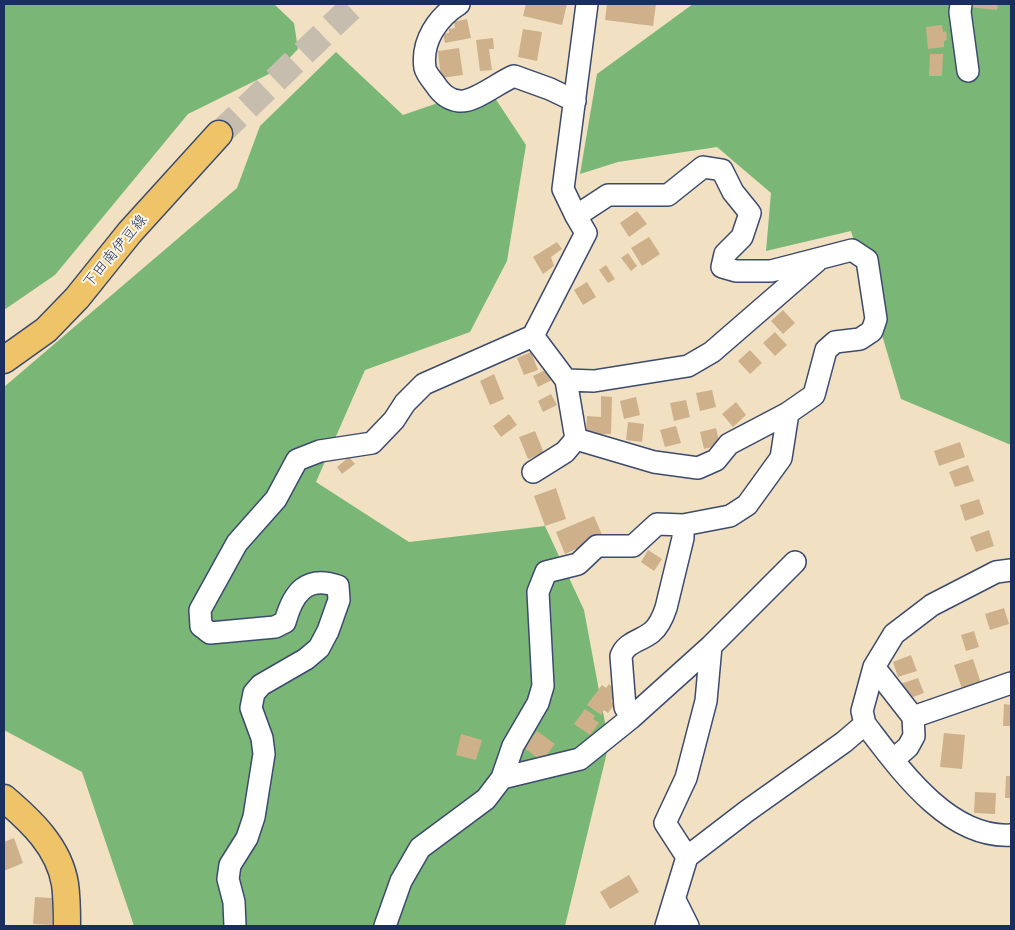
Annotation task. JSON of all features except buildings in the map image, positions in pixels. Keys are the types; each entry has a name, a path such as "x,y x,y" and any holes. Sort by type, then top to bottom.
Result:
{"main road":[{"name":"下田南伊豆線","path":"4,360 46,330 77,298 130,232 219,134"},
{"path":"4,798 31,821 54,850 65,882 68,926"}],"street":[{"path":"459,4 448,11 432,30 425,50 425,70 441,94 459,101 473,99 514,76 574,100"},
{"path":"234,926 234,902 228,879 230,865 247,838 254,817 264,754 262,738 251,708 254,693 261,685 306,659 320,648 339,600 338,586 327,582 312,584 297,593 285,622 275,627 210,633 201,626 200,610 237,544 276,499 297,460 320,451 372,443 394,420 405,403 424,384 533,336 586,233 563,189 587,4"},
{"path":"961,4 960,12 968,71"},
{"path":"576,216 608,195 668,195 703,167 722,170 734,192 750,213 742,237 725,254 722,267 736,271 771,271 852,250 867,260 876,319 872,331 860,339 834,342 826,350 814,395 788,413 730,444 716,460 698,468 654,462 576,439"},
{"path":"566,380 594,381 688,366 712,352 821,258"},
{"path":"533,336 566,380 576,439 566,452 534,472"},
{"path":"385,926 409,864 420,848 486,799 502,778 513,746 538,703 543,686 538,592 546,572 578,564 597,546 633,546 657,524 683,525 730,516 747,505 781,458 788,413"},
{"path":"631,718 625,707 620,656 624,649 652,632 662,619 683,538 683,525"},
{"path":"502,778 580,759 631,718 712,646 795,562"},
{"path":"1011,570 996,572 932,605 894,634 874,667 862,711 865,724 920,791 953,818 980,831 1011,834"},
{"path":"687,857 665,823 686,778 706,701 712,646"},
{"path":"874,667 913,716 914,736 908,747 894,760"},
{"path":"913,716 1011,683"},
{"path":"666,926 687,857 747,811 844,742 865,724"},
{"path":"675,900 688,926"}],"green space":[{"path":"4,4 274,4 294,23 298,49 279,69 188,114 55,275 4,310"},
{"path":"693,4 1011,4 1011,445 901,399 851,231 766,251 771,193 717,147 618,162 580,174 597,74"},
{"path":"336,52 403,115 487,86 526,145 507,261 470,332 365,370 316,482 409,542 545,526 584,610 609,744 565,926 134,926 82,772 4,730 4,387 237,188 260,126"}],"tunnel":[{"path":"219,134 355,4"}]}
